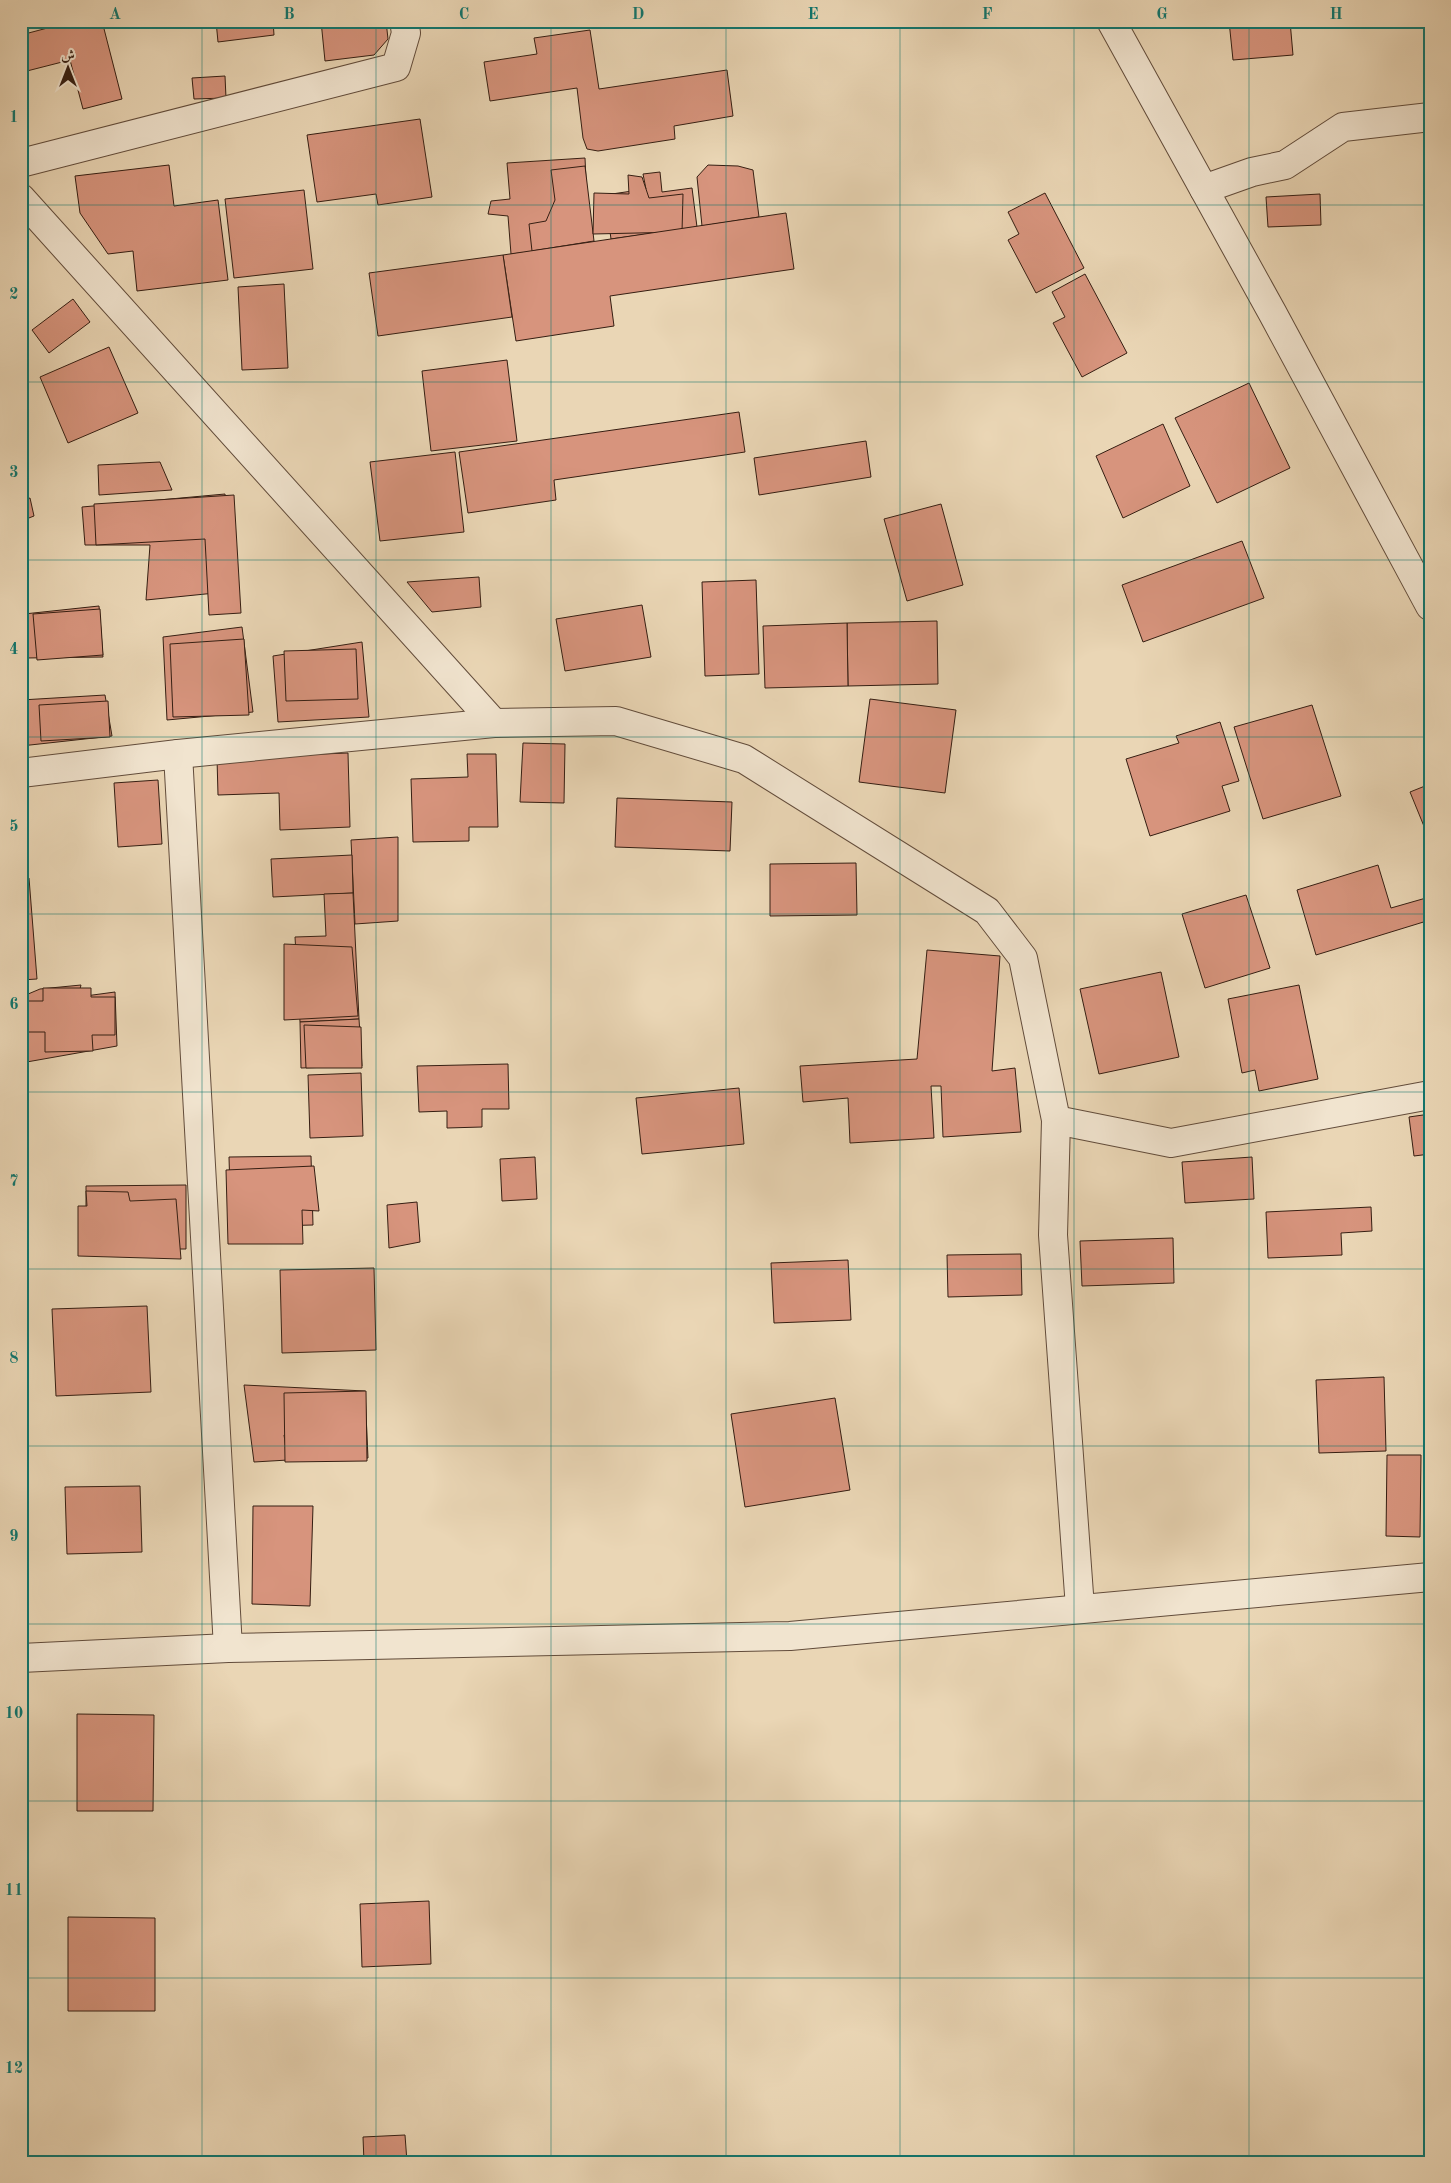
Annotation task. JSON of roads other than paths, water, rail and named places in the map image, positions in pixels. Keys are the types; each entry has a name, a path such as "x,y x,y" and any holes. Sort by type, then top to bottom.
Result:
{"street":[{"path":"21,163 396,67 406,33 404,21"},
{"path":"1111,21 1430,606"},
{"path":"1204,189 1252,172 1285,165 1344,127 1430,116"},
{"path":"21,198 494,723"},
{"path":"21,773 178,754 494,723 616,721 744,759 987,911 1023,958 1056,1120 1053,1235 1080,1608"},
{"path":"178,754 228,1648"},
{"path":"1056,1120 1171,1143 1430,1095"},
{"path":"21,1658 228,1648 790,1636 1430,1577"}]}
